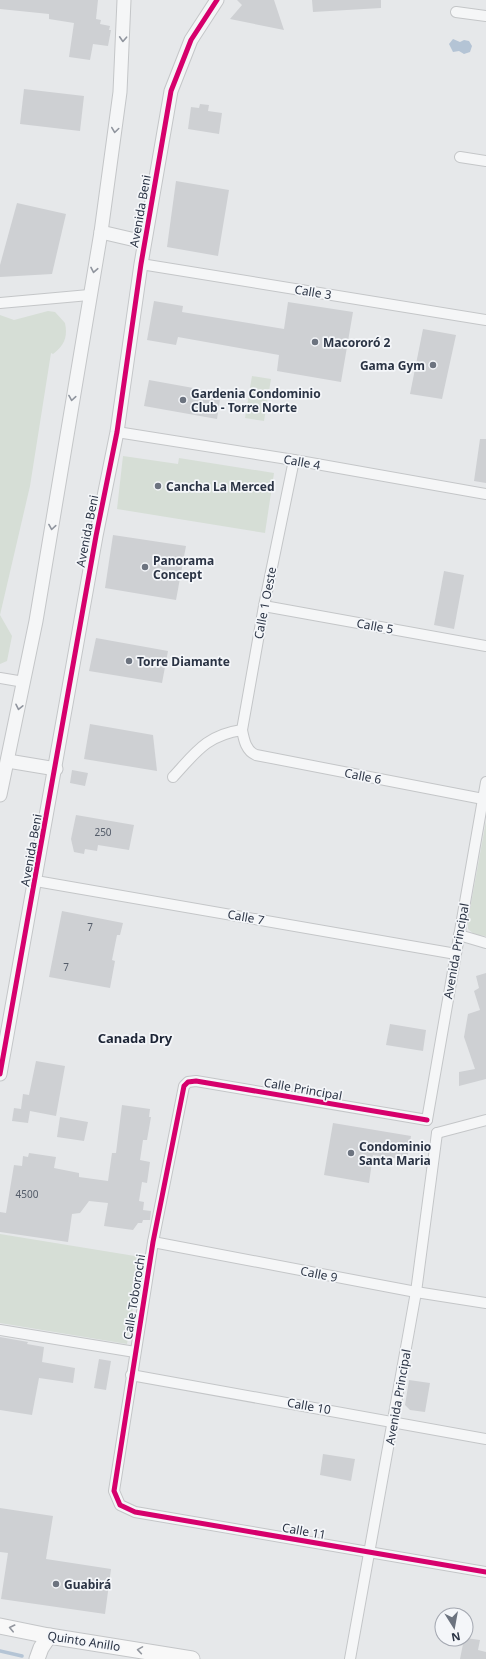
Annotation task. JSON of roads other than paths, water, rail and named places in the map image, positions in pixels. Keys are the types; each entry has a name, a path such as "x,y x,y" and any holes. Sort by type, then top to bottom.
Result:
{"main road":[{"name":"Quinto Anillo","path":"0,1626 49,1636 192,1659"},
{"path":"37,1659 41,1648 49,1636"}],"street":[{"path":"0,795 24,682 52,530 89,295 101,232 120,92 124,0"},
{"name":"Avenida Beni","path":"0,1074 56,769 96,536 117,432 144,242 171,91 191,40 217,0"},
{"path":"456,12 486,16"},
{"path":"460,156 486,161"},
{"path":"101,232 144,242"},
{"name":"Calle 3","path":"141,264 486,320"},
{"path":"0,303 89,295"},
{"name":"Calle 4","path":"117,432 294,460 486,494"},
{"name":"Calle 1 Oeste","path":"246,747 242,730 264,606 294,460"},
{"name":"Calle 5","path":"264,606 486,646"},
{"path":"0,678 24,682"},
{"path":"173,777 210,740 230,732 242,730"},
{"name":"Calle 6","path":"246,747 251,753 256,755 483,799"},
{"path":"8,761 56,769"},
{"name":"Avenida Principal","path":"427,1120 486,782"},
{"name":"Calle 7","path":"36,881 456,954"},
{"path":"459,936 486,943"},
{"name":"Calle Principal","path":"182,1093 184,1086 188,1082 196,1081 427,1120"},
{"name":"Calle Toborochi","path":"120,1504 114,1491 131,1375 153,1242 182,1093"},
{"path":"427,1120 437,1133 486,1120"},
{"name":"Avenida Principal","path":"350,1659 416,1292 437,1133"},
{"name":"Calle 9","path":"153,1242 416,1292 486,1303"},
{"path":"0,1330 135,1352"},
{"name":"Calle 10","path":"131,1375 486,1439"},
{"name":"Calle 11","path":"120,1504 135,1512 486,1572"}],"water":[{"path":"453,39 460,42 464,40 469,41 472,46 470,52 464,54 459,51 453,52 449,44"}],"waterway":[{"path":"0,1651 22,1656"}],"place":[{"name":"Macororó 2","path":"315,342"},
{"name":"Gama Gym","path":"433,365"},
{"name":"Gardenia Condominio Club - Torre Norte","path":"183,400"},
{"name":"Cancha La Merced","path":"158,486"},
{"name":"Panorama Concept","path":"145,567"},
{"name":"Torre Diamante","path":"129,661"},
{"name":"Condominio Santa Maria","path":"351,1153"},
{"name":"Guabirá","path":"56,1584"}],"district":[{"name":"Canada Dry","path":"135,1038"}]}
